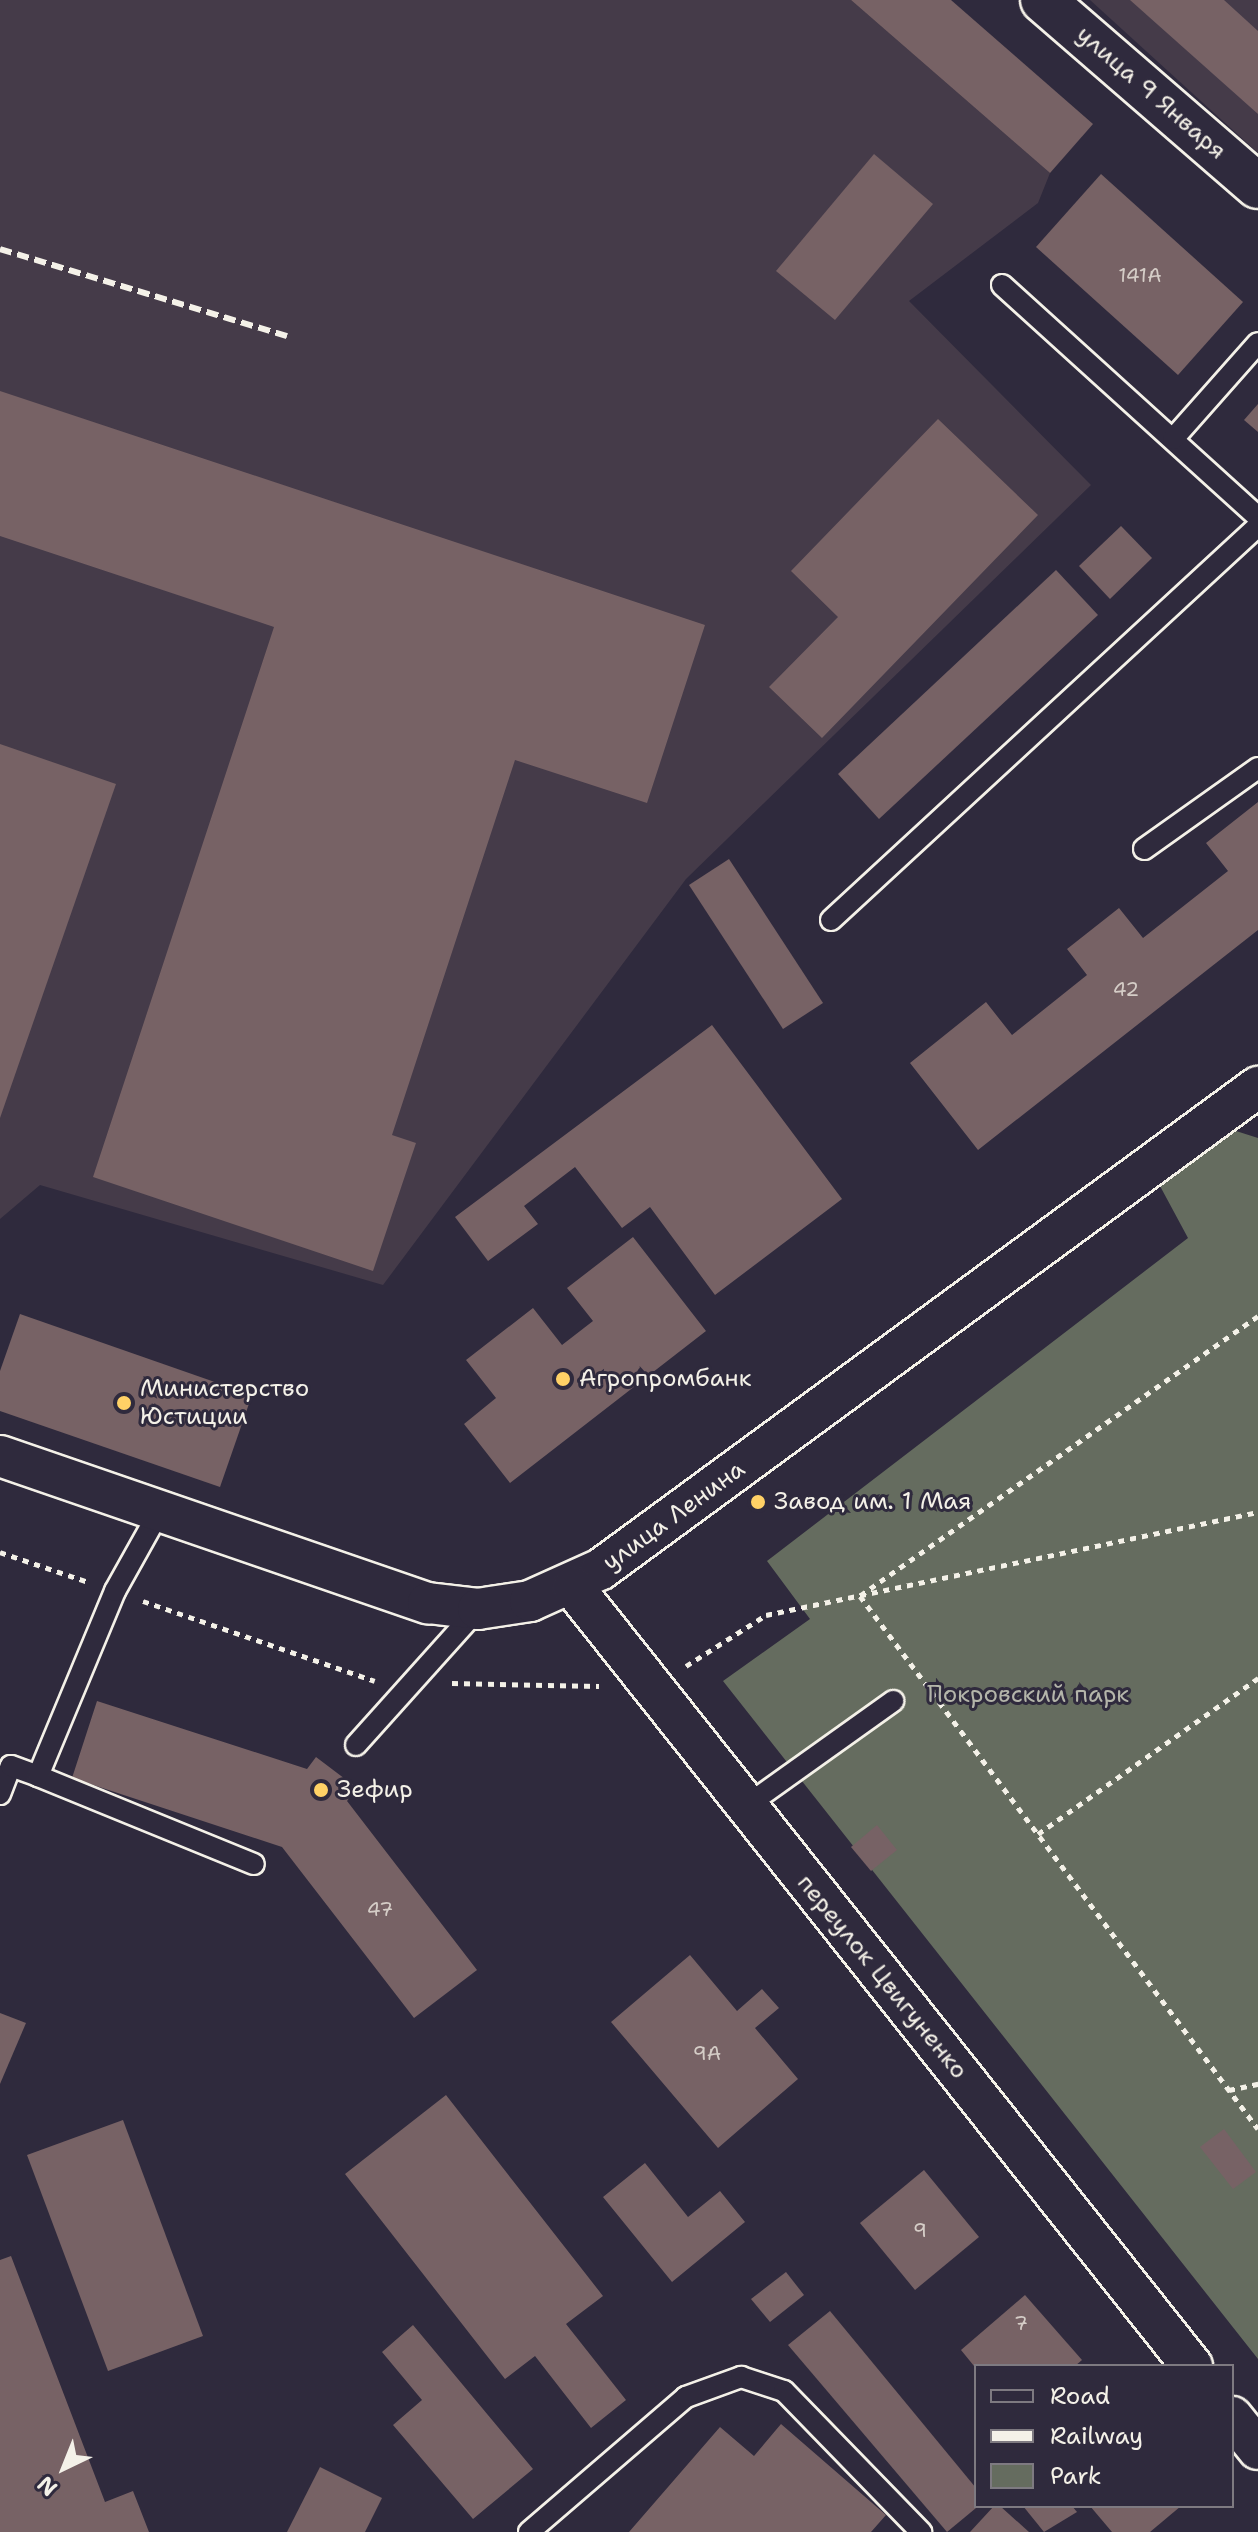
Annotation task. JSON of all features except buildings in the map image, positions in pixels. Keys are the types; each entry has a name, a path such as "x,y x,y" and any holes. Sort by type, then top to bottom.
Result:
{"street":[{"name":"улица 9 Января","path":"1043,0 1258,186"},
{"name":"улица Ленина","path":"0,1456 158,1514 428,1603 478,1609 573,1587 1258,1087"},
{"name":"переулок Цвигуненко","path":"573,1587 1190,2364"},
{"path":"1234,2419 1258,2449"}],"lane":[{"path":"1002,285 1258,517"},
{"path":"1173,439 1258,343"},
{"path":"831,920 1258,526"},
{"path":"1144,849 1258,768"},
{"path":"38,1776 115,1591 158,1514"},
{"path":"356,1745 478,1609"},
{"path":"746,1806 893,1701"},
{"path":"0,1794 11,1766 254,1864"},
{"path":"529,2532 686,2397 741,2377 784,2391 921,2532"}],"path":[{"path":"860,1596 1258,1316"},
{"path":"675,1673 766,1615 1258,1512"},
{"path":"0,1552 359,1679 410,1685 599,1686"},
{"path":"860,1596 1258,2129"},
{"path":"1038,1834 1258,1678"},
{"path":"1229,2090 1258,2084"}],"shaded area":[{"path":"0,0 851,0 1050,173 1038,203 909,301 1091,485 686,879 383,1285 40,1185 0,1219"},
{"path":"1090,0 1258,0 1258,153"}],"green space":[{"name":"Покровский парк","path":"1236,1131 1258,1138 1258,2359 723,1681 810,1619 767,1561 1188,1238 1160,1186"}],"railway":[{"path":"0,249 287,336"}],"place":[{"name":"Агропромбанк","path":"563,1379"},
{"name":"Министерство Юстиции","path":"124,1403"},
{"name":"Завод им. 1 Мая","path":"758,1502"},
{"name":"Зефир","path":"321,1790"}]}
